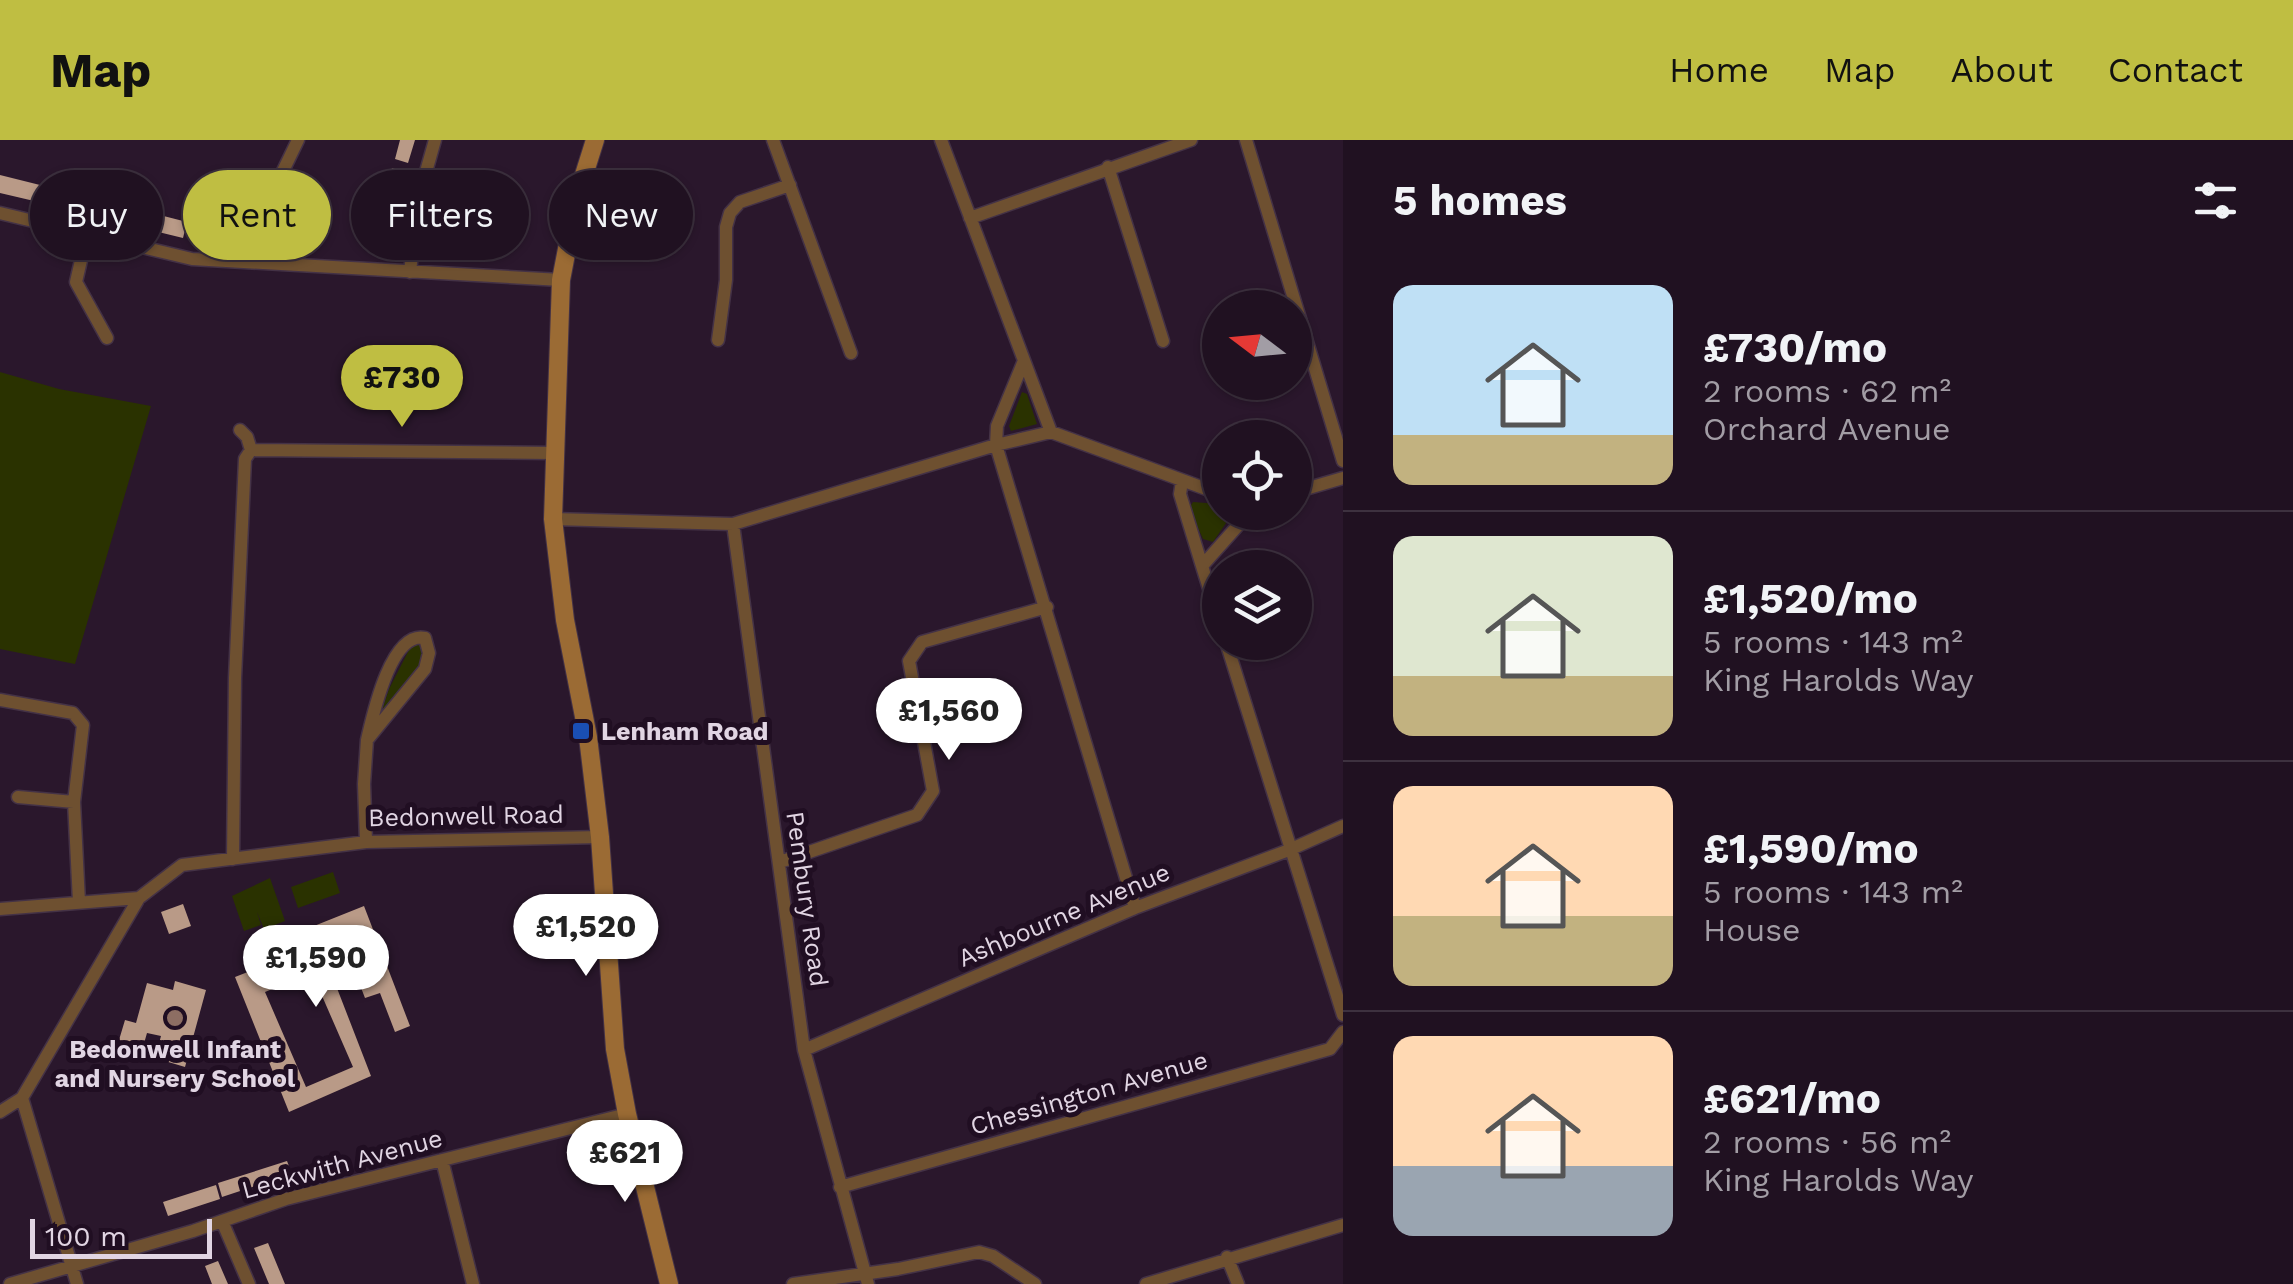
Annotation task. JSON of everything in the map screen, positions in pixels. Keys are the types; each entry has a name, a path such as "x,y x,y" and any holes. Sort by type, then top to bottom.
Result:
{"street":[{"path":"258,262 267,204 298,140"},
{"path":"410,272 418,200 435,140"},
{"name":"Bedonwell Road","path":"0,1112 22,1098 139,898 182,865 366,842 600,838 553,518 560,280 594,140"},
{"path":"773,140 851,353"},
{"path":"941,140 1051,432"},
{"path":"970,218 1108,166 1191,140"},
{"path":"1246,140 1342,454"},
{"path":"1108,166 1163,341"},
{"path":"718,340 730,213 740,202 790,185"},
{"path":"0,213 30,220"},
{"path":"163,253 192,260 560,280"},
{"path":"82,260 76,282 107,338"},
{"path":"1023,362 997,426 996,444 1134,908"},
{"path":"233,859 235,659 246,460 251,450 240,430"},
{"path":"553,518 733,524 996,444 1051,432 1202,487"},
{"path":"251,450 553,452"},
{"path":"1312,487 1343,478"},
{"path":"1182,480 1180,494 1202,566"},
{"name":"Pembury Road","path":"733,524 804,1050 867,1279"},
{"path":"1216,550 1234,530"},
{"path":"780,862 917,814 933,791 909,661 922,642 1047,607"},
{"path":"366,842 364,784 368,740 375,707 394,659 407,640 425,638 429,653 426,670 368,740"},
{"path":"1231,660 1343,1015"},
{"path":"0,700 73,714 83,725 74,802 79,902"},
{"path":"18,798 74,802"},
{"name":"Ashbourne Avenue","path":"804,1050 1134,908 1343,826"},
{"path":"600,838 615,1048 627,1114 669,1284"},
{"path":"0,910 139,898"},
{"name":"Chessington Avenue","path":"840,1187 1330,1050 1343,1032"},
{"path":"22,1098 76,1284"},
{"name":"Leckwith Avenue","path":"10,1284 286,1199 627,1114"},
{"path":"442,1160 474,1284"},
{"path":"222,1221 249,1284"},
{"path":"1146,1284 1343,1225"},
{"path":"793,1284 867,1279 980,1252 993,1256 1035,1284"},
{"path":"1227,1257 1238,1284"}],"green space":[{"path":"0,372 59,389 151,406 75,664 0,649"},
{"path":"1022,392 1027,394 1037,424 1011,431 1009,426"},
{"path":"1193,502 1202,503 1202,530 1221,530 1213,542 1203,539 1189,508"},
{"path":"419,644 424,651 422,665 379,719 411,646"},
{"path":"333,872 340,893 298,908 291,887"},
{"path":"270,878 285,921 264,929 257,912 261,925 244,931 232,896"}],"building":[{"path":"400,140 415,140 408,163 395,159"},
{"path":"0,175 30,182 30,200 0,193"},
{"path":"163,216 183,221 183,238 163,233"},
{"path":"183,904 191,926 169,934 161,912"},
{"path":"364,906 410,1026 395,1032 380,993 365,998 358,980 373,974 359,938 323,952 371,1076 289,1112 235,977 281,959 274,942","holes":["309,966 353,1067 306,1087 265,992 289,982 286,976"]},
{"path":"175,981 206,990 185,1067 155,1058 161,1036 147,1033 143,1047 119,1040 125,1020 136,1023 147,983 173,990"},
{"path":"287,1161 292,1174 222,1197 218,1183"},
{"path":"216,1185 220,1199 168,1216 163,1202"},
{"path":"268,1243 285,1284 269,1284 254,1248"},
{"path":"218,1261 228,1284 212,1284 205,1266"}],"place":[{"name":"Lenham Road","path":"581,731"},
{"name":"Bedonwell Infant and Nursery School","path":"175,1018"}]}
